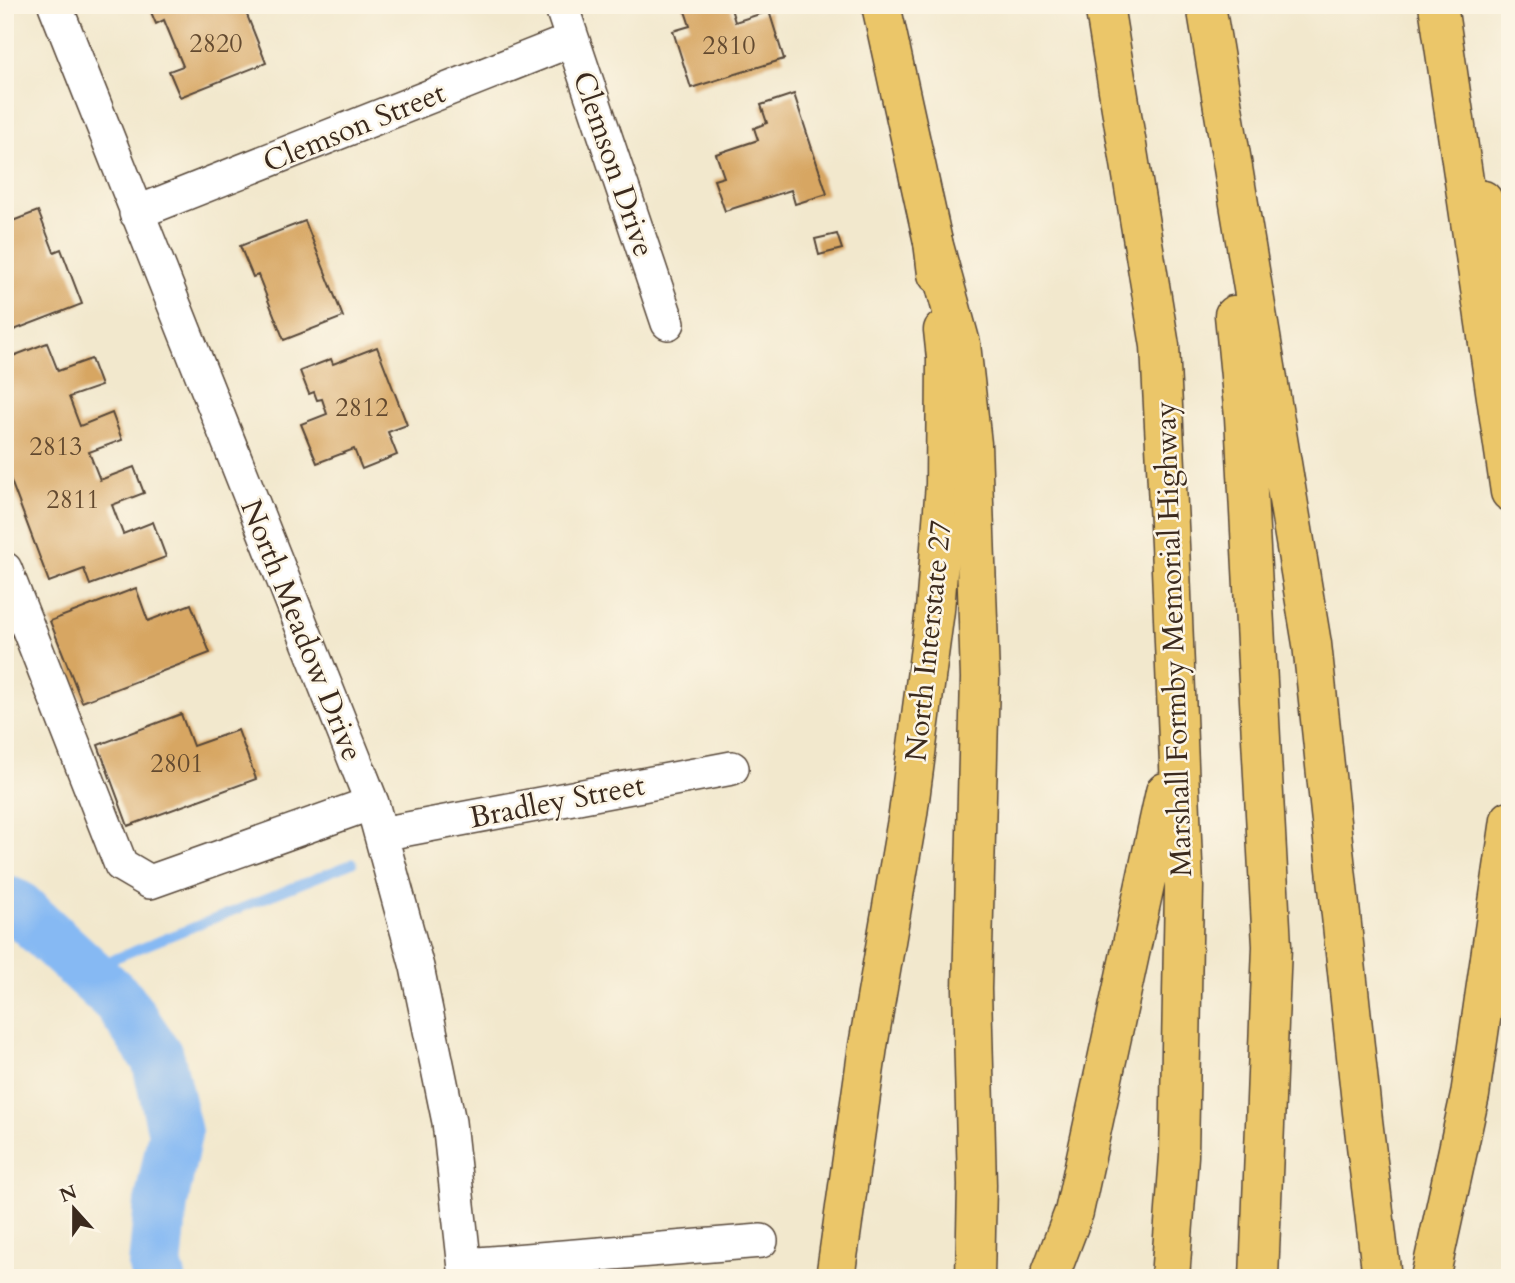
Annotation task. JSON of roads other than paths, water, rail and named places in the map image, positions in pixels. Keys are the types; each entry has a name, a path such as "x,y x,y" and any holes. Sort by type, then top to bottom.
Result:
{"main road":[{"name":"North Interstate 27","path":"835,1278 868,1046 908,814 935,610 944,484 946,358 933,243 881,5"},
{"name":"Marshall Formby Memorial Highway","path":"1104,5 1160,346 1184,887 1183,1045 1170,1278"},
{"path":"1201,5 1244,417 1272,946 1259,1278"},
{"path":"1206,5 1312,644 1382,1278"},
{"path":"1439,5 1510,325"},
{"path":"1439,5 1510,492"},
{"path":"933,243 961,344 971,444 980,678 972,989 977,1185 975,1278"},
{"path":"1049,1278 1074,1212 1176,742"},
{"path":"1430,1278 1470,1095 1510,820"}],"street":[{"name":"North Meadow Drive","path":"55,5 376,819 417,967 449,1122 466,1271"},
{"name":"Clemson Drive","path":"561,5 668,323"},
{"name":"Clemson Street","path":"136,213 572,40"},
{"name":"Bradley Street","path":"5,569 121,864 150,882 376,819 733,768"},
{"path":"466,1271 761,1241"}],"waterway":[{"path":"86,970 353,863"},
{"path":"5,902 17,907 120,1002 158,1059 175,1133 161,1203 155,1266 159,1278"}]}
